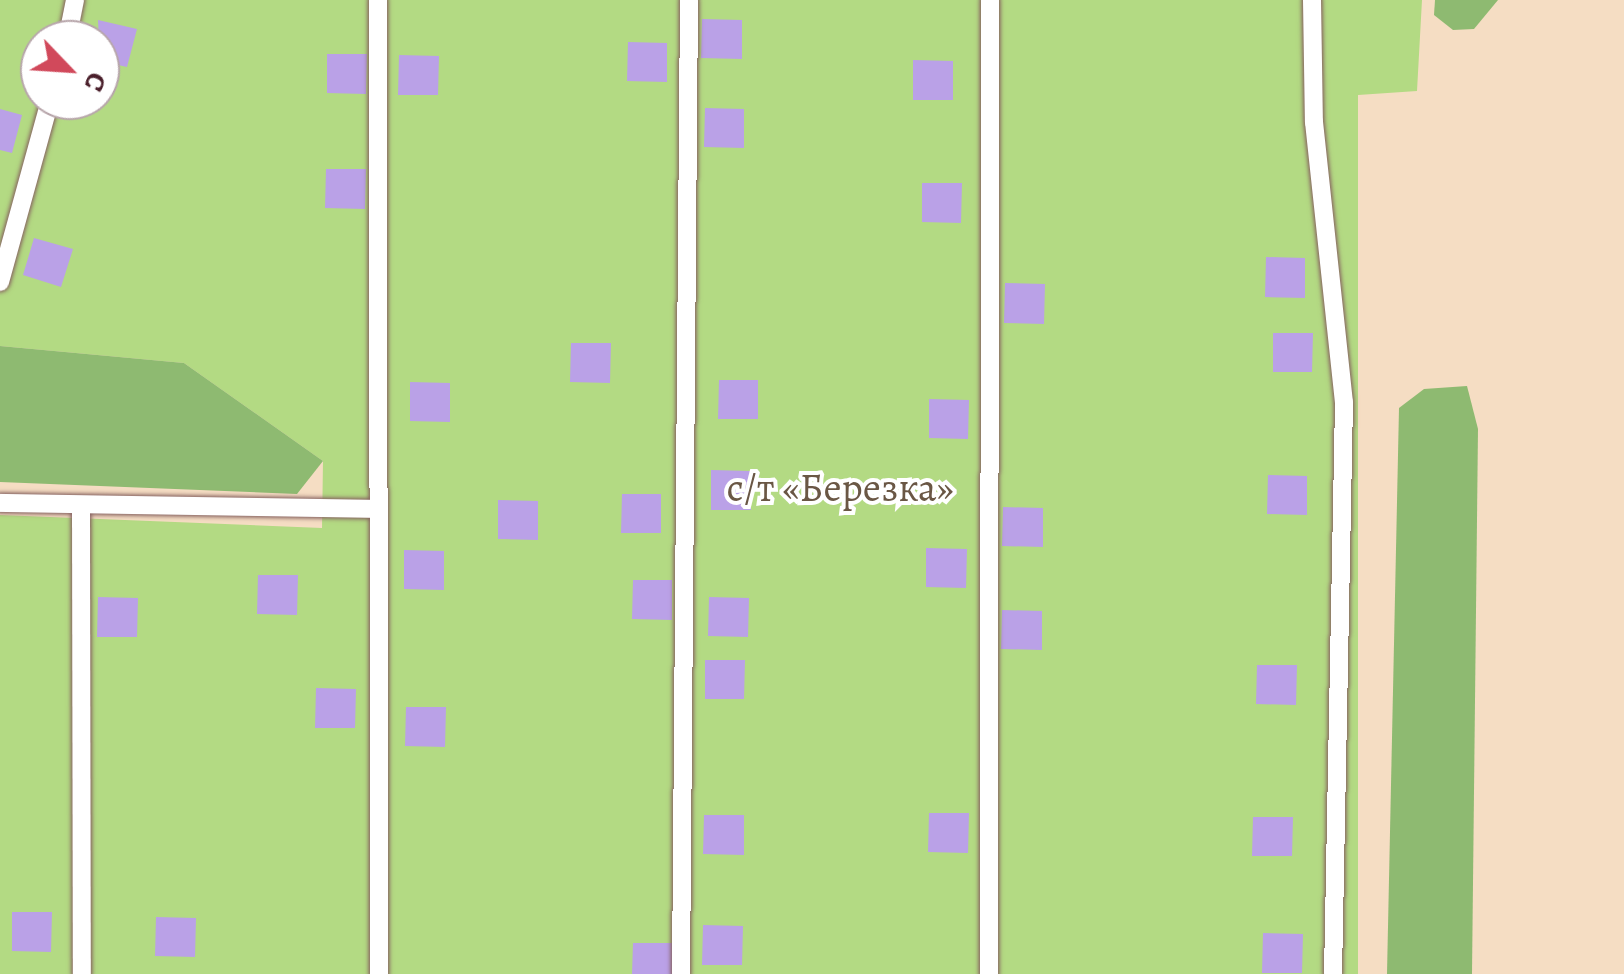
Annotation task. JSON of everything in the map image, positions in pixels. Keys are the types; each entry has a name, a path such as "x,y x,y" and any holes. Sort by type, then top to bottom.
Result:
{"lane":[{"path":"378,0 374,509 378,974"},
{"path":"681,974 689,0"},
{"path":"989,974 990,0"},
{"path":"1312,0 1314,122 1344,402 1332,974"},
{"path":"0,282 45,120"},
{"path":"0,503 374,509"},
{"path":"80,507 82,974"}],"green space":[{"name":"с/т «Березка»","path":"0,0 1422,0 1417,91 1358,95 1358,974 0,974 0,515 322,528 323,461 184,363 0,346"},
{"path":"1435,0 1498,0 1474,29 1453,30 1434,15"},
{"path":"0,346 184,363 323,461 297,494 0,482"},
{"path":"1467,386 1478,429 1472,974 1387,974 1399,408 1424,389"}],"building":[{"path":"702,19 742,20 742,59 701,58"},
{"path":"120,25 137,29 127,67 120,65"},
{"path":"628,42 667,43 667,82 627,81"},
{"path":"327,54 367,54 366,94 327,93"},
{"path":"399,55 439,56 438,95 398,95"},
{"path":"913,60 953,61 953,100 913,100"},
{"path":"705,108 744,109 744,148 704,147"},
{"path":"0,109 20,114 21,120 12,153 0,150"},
{"path":"326,169 366,169 365,209 325,208"},
{"path":"922,183 962,183 961,223 922,222"},
{"path":"34,238 73,249 61,287 23,275"},
{"path":"1266,257 1305,258 1305,298 1265,297"},
{"path":"1005,283 1045,284 1044,324 1004,323"},
{"path":"1273,333 1313,333 1312,372 1273,372"},
{"path":"571,343 611,343 610,383 570,382"},
{"path":"719,380 758,380 758,419 718,419"},
{"path":"410,382 450,383 450,422 410,421"},
{"path":"929,399 969,400 968,439 929,438"},
{"path":"711,470 751,471 751,510 711,510"},
{"path":"1268,475 1307,476 1307,515 1267,514"},
{"path":"622,494 661,494 661,533 621,533"},
{"path":"498,500 538,501 538,540 498,539"},
{"path":"1003,507 1043,508 1043,547 1002,546"},
{"path":"926,548 967,549 966,588 926,587"},
{"path":"404,550 444,551 444,590 404,589"},
{"path":"258,575 298,575 297,615 257,614"},
{"path":"633,580 672,580 672,620 632,619"},
{"path":"98,597 138,598 137,637 97,637"},
{"path":"709,597 749,598 748,637 708,636"},
{"path":"1002,610 1042,611 1042,650 1001,649"},
{"path":"705,660 745,660 744,699 705,699"},
{"path":"1257,665 1297,665 1296,705 1256,704"},
{"path":"316,688 356,689 355,728 315,728"},
{"path":"406,707 446,707 445,747 405,746"},
{"path":"929,813 969,813 968,853 928,852"},
{"path":"704,815 744,815 744,855 703,854"},
{"path":"1253,817 1293,817 1292,856 1252,856"},
{"path":"12,912 52,912 51,952 12,951"},
{"path":"156,917 196,918 195,957 155,956"},
{"path":"703,925 743,926 742,965 702,965"},
{"path":"1263,933 1303,934 1302,973 1262,973"},
{"path":"633,943 672,943 672,974 632,974"}]}
